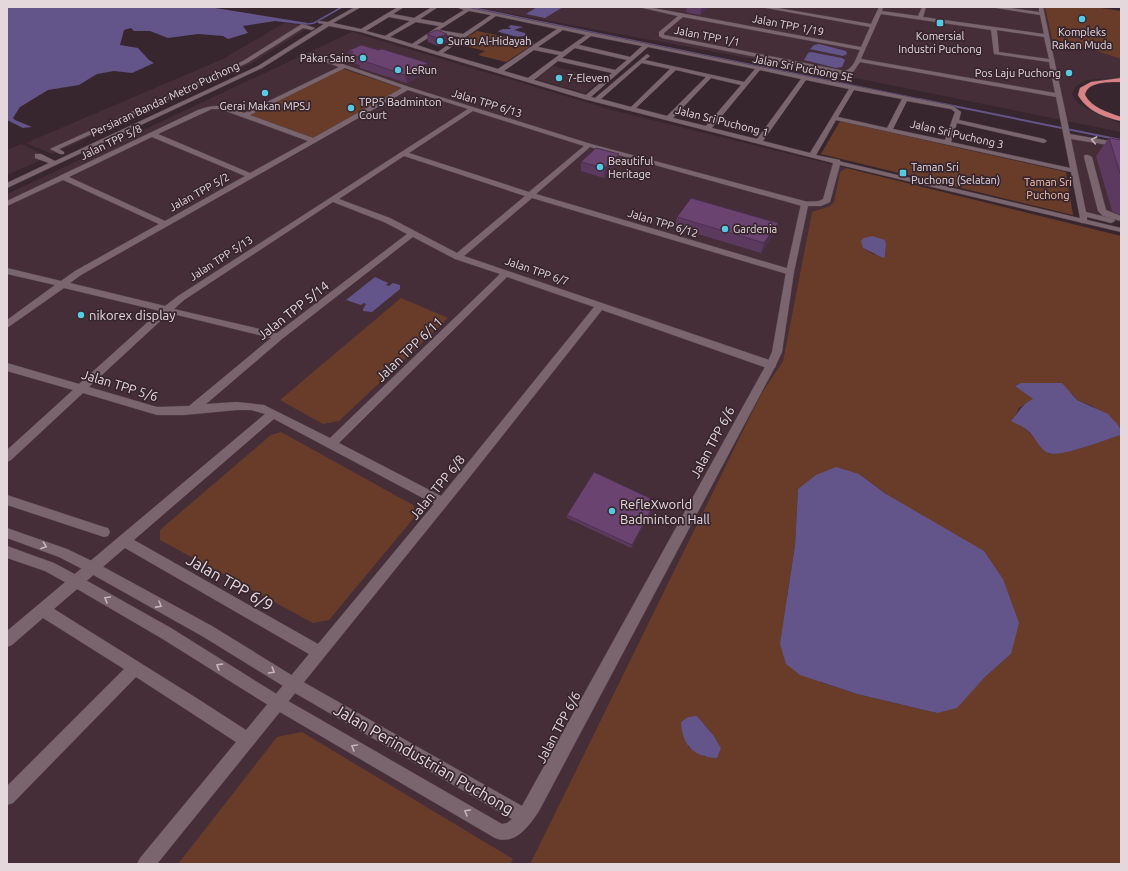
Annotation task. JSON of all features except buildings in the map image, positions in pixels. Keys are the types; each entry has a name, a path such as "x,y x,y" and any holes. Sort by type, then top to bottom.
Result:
{"highway":[{"path":"1121,80 1094,83 1083,89 1082,94 1083,99 1096,109 1121,119"},
{"path":"1121,84 1101,87 1093,95 1100,105 1121,115"}],"street":[{"name":"Persiaran Bandar Metro Puchong","path":"7,186 51,161 62,153 253,65 320,22 348,7"},
{"name":"Persiaran Bandar Metro Puchong","path":"7,179 51,161 255,69 328,24 359,7"},
{"path":"362,31 402,7"},
{"path":"385,38 436,7"},
{"name":"Jalan Sri Puchong 5E","path":"458,7 956,109 958,112 955,121"},
{"name":"Jalan TPP 1/19","path":"640,7 862,49"},
{"path":"763,7 872,26"},
{"path":"920,18 924,7"},
{"path":"992,7 1043,14"},
{"path":"1041,7 1067,135 1080,166 1089,199 1106,214 1121,219"},
{"path":"412,46 468,9"},
{"path":"880,9 920,18 1047,36"},
{"name":"Jalan TPP 1/1","path":"682,15 661,33 662,36 839,73 851,71 858,60 880,9"},
{"path":"388,15 443,25"},
{"path":"438,54 495,15"},
{"name":"Jalan Sri Puchong 1","path":"320,22 362,31 586,98 668,120 837,162 1083,218 1121,230"},
{"path":"62,153 53,149 245,62 302,26 312,28"},
{"path":"498,72 562,28"},
{"path":"994,28 996,53 1052,61"},
{"path":"435,31 463,36"},
{"path":"528,81 590,34"},
{"path":"574,46 631,58"},
{"path":"586,98 646,46"},
{"path":"533,48 563,54"},
{"path":"596,100 656,48"},
{"name":"Jalan TPP 6/13","path":"311,55 407,88 589,145 805,204"},
{"path":"558,59 616,72"},
{"path":"858,60 1059,96"},
{"path":"641,61 746,84"},
{"path":"245,115 343,67"},
{"path":"631,110 675,68"},
{"path":"707,129 758,69"},
{"path":"668,120 710,76"},
{"path":"759,142 804,79"},
{"name":"Jalan TPP 5/2","path":"7,325 86,268 407,88"},
{"path":"812,156 852,88"},
{"path":"889,130 905,99"},
{"name":"Jalan TPP 5/8","path":"7,204 205,109 216,107 226,109 314,141"},
{"name":"Jalan TPP 5/13","path":"7,457 167,310 196,288 334,200 472,109"},
{"name":"Jalan Sri Puchong 3","path":"835,118 947,143 1080,166"},
{"path":"947,143 955,121 1044,141"},
{"path":"152,134 251,176"},
{"path":"1067,135 1121,146"},
{"path":"458,257 589,145"},
{"name":"Jalan TPP 6/12","path":"404,154 531,195 790,272"},
{"path":"38,156 51,161"},
{"path":"1080,166 1088,157"},
{"path":"805,204 821,204 826,200 837,162"},
{"path":"1080,166 1089,199 1083,218 1121,223"},
{"path":"63,177 166,224"},
{"name":"Jalan TPP 6/7","path":"334,200 374,214 458,257 771,365"},
{"name":"Jalan TPP 6/6","path":"525,817 533,806 777,352 790,272 805,204"},
{"name":"Jalan TPP 5/14","path":"192,410 279,337 412,234"},
{"path":"7,271 279,337"},
{"name":"Jalan TPP 6/11","path":"331,444 506,273"},
{"name":"Jalan TPP 6/8","path":"146,864 600,306"},
{"name":"Jalan TPP 5/6","path":"7,367 157,411 166,412 244,405 264,409 442,502"},
{"path":"7,640 273,414"},
{"path":"7,500 104,532"},
{"name":"Jalan Perindustrian Puchong","path":"7,533 63,553 93,568 207,631 293,684 525,817 511,831 500,832 278,703 166,633 77,582 49,567 7,552"},
{"name":"Jalan TPP 6/9","path":"124,541 319,652"},
{"path":"43,610 247,740"},
{"path":"7,798 135,668"}],"shaded area":[{"path":"7,7 209,7 308,23 307,25 275,21 243,26 248,33 228,39 223,36 198,34 168,38 150,31 134,31 131,28 124,30 120,45 138,48 149,60 154,63 132,73 114,71 97,74 79,85 48,90 20,107 13,118 32,127 23,128 7,120"},
{"path":"475,7 1045,7 1053,43 1088,48 1121,59 1121,77 1087,80 1076,86 1072,94 1078,103 1091,111 1121,124 1121,132 860,79"},
{"path":"537,7 563,7 545,18 526,14"},
{"path":"284,23 311,26 250,64 52,154 26,143 223,59"},
{"path":"511,25 523,27 514,30 525,33 526,35 517,36 498,31 510,29 511,28 508,27"},
{"path":"352,32 612,110 846,168 840,172 834,202 830,206 812,212 783,361 761,394 530,864 7,864 7,194"},
{"path":"819,44 846,51 847,54 843,56 810,49 814,45"},
{"path":"811,52 842,58 845,60 842,67 836,68 804,60 808,53"},
{"path":"553,66 602,79 585,93 536,79"},
{"path":"1070,137 1121,146 1121,222 1085,214"},
{"path":"21,144 48,157 7,175 7,150"},
{"path":"872,236 885,240 885,257 883,258 863,248 861,241 864,238"},
{"path":"375,277 388,283 386,285 389,286 393,283 400,285 400,289 372,312 363,311 366,304 364,303 361,305 346,300"},
{"path":"1021,383 1062,383 1077,400 1108,414 1118,425 1121,430 1121,435 1073,451 1054,454 1048,453 1042,449 1030,433 1011,421 1023,406 1033,399 1015,386"},
{"path":"836,467 859,474 886,494 984,551 1003,579 1019,623 1011,654 985,677 957,708 937,713 857,694 800,675 786,664 780,644 795,545 798,489 816,475"},
{"path":"697,716 714,736 721,748 717,758 701,755 695,752 690,748 684,737 681,722 688,717"}],"green space":[{"path":"1045,7 1094,7 1121,11 1121,59 1088,48 1053,43"},
{"path":"477,31 535,43 506,62 478,55 485,51 457,44"},
{"path":"343,69 403,89 314,139 250,115"},
{"name":"Taman Sri Puchong","path":"840,121 1066,172 1073,215 821,154"},
{"path":"846,168 1121,236 1121,430 1118,425 1092,406 1077,400 1072,394 1030,383 1015,385 1034,399 1019,408 1015,417 1049,454 1067,452 1121,435 1121,864 530,864 761,394 783,361 812,212 830,206 834,202 840,172","holes":["886,245 885,257 873,254 863,248","859,474 886,494 1011,654 985,677 937,713 857,694 820,682 787,598 795,545 798,489","697,716 714,736 721,748 705,757 688,747"]},
{"path":"401,298 448,318 339,421 323,424 280,400"},
{"path":"281,432 413,505 417,514 329,620 313,623 160,540 160,530 271,435"},
{"path":"302,732 513,859 510,864 178,864 277,737"}],"waterway":[{"path":"308,24 314,23 342,7"},
{"path":"469,7 924,100"},
{"path":"919,99 1121,140"}],"place":[{"name":"Kompleks Rakan Muda","path":"1082,19"},
{"name":"Komersial Industri Puchong","path":"940,23"},
{"name":"Surau Al-Hidayah","path":"440,41"},
{"name":"Pakar Sains","path":"363,58"},
{"name":"LeRun","path":"398,70"},
{"name":"Pos Laju Puchong","path":"1069,73"},
{"name":"7-Eleven","path":"559,78"},
{"name":"Gerai Makan MPSJ","path":"265,93"},
{"name":"TPP5 Badminton Court","path":"351,108"},
{"name":"Beautiful Heritage","path":"600,167"},
{"name":"Taman Sri Puchong (Selatan)","path":"903,173"},
{"name":"Gardenia","path":"725,229"},
{"name":"nikorex display","path":"81,315"},
{"name":"RefleXworld Badminton Hall","path":"612,511"}]}
